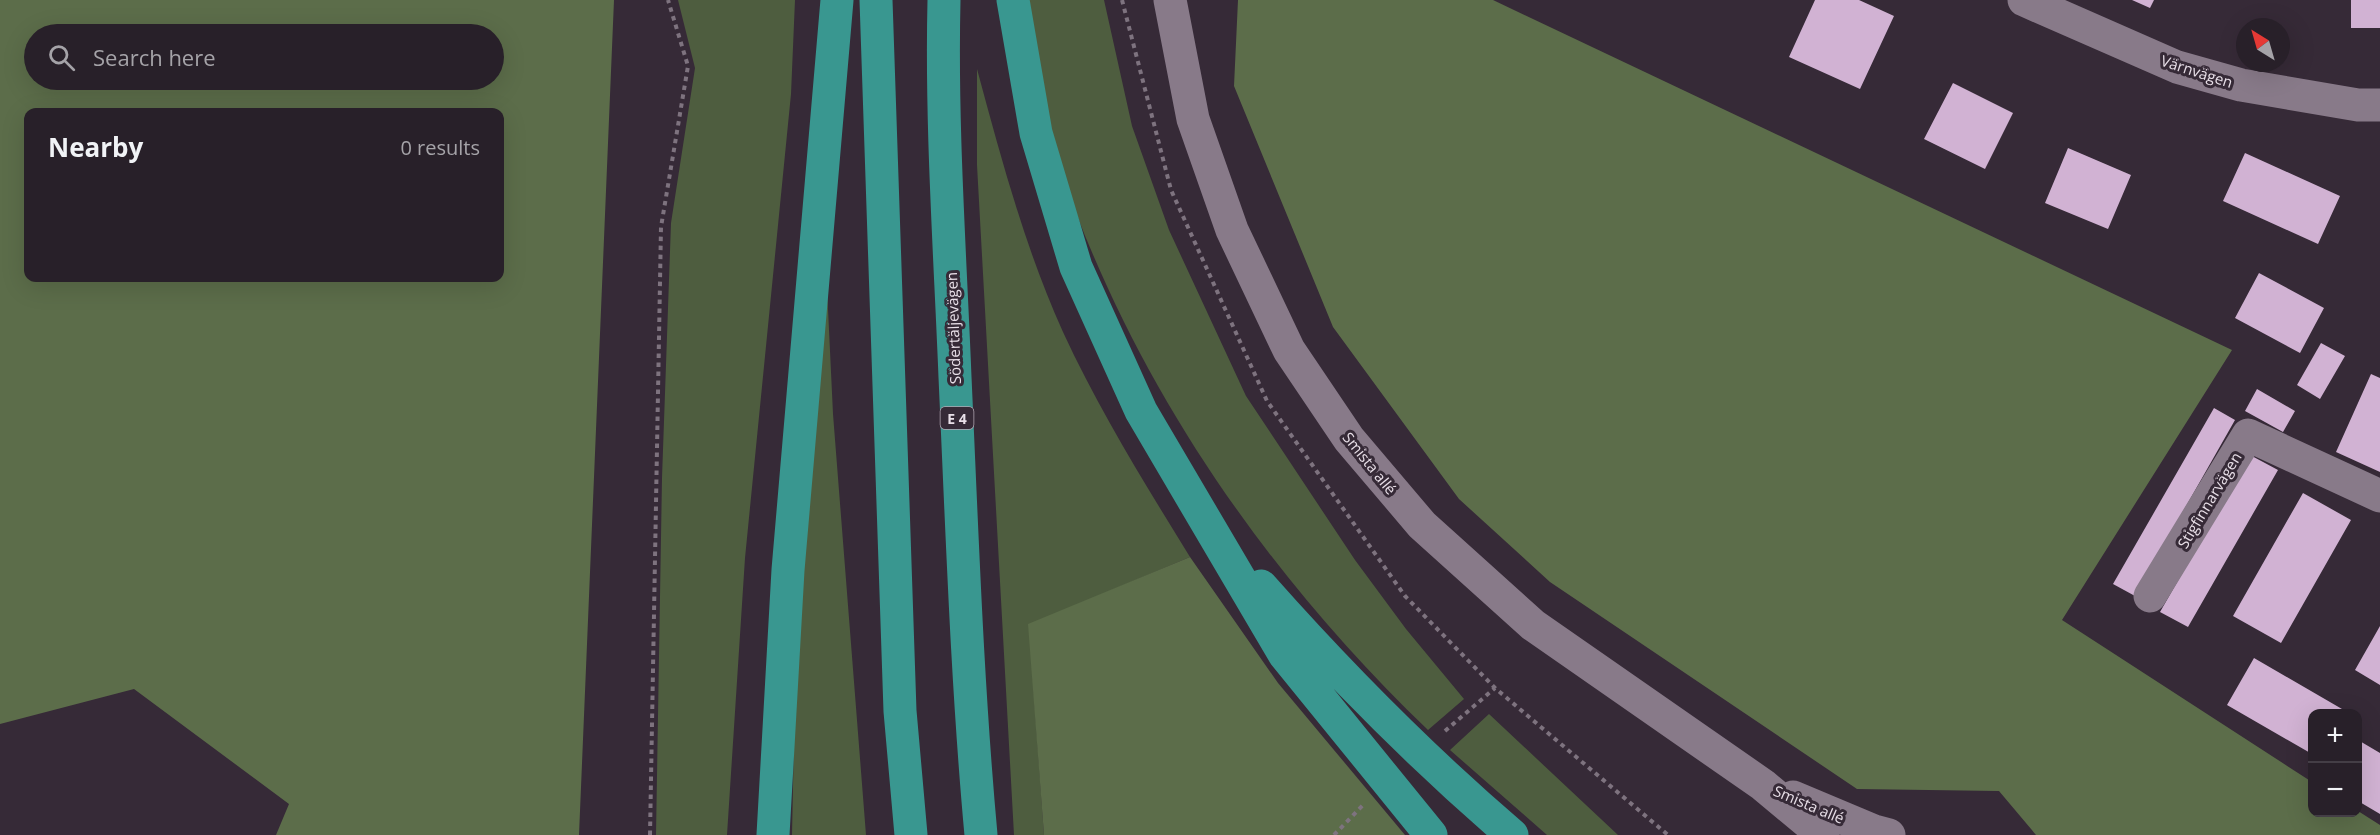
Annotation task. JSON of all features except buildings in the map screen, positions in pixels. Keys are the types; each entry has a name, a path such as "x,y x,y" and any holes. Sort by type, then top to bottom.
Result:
{"highway":[{"path":"773,835 788,570 837,0"},
{"path":"876,0 900,711 911,835"},
{"name":"Södertäljevägen","path":"944,0 943,66 954,359 970,716 981,835"},
{"path":"1013,0 1036,134 1076,267 1141,411 1284,654 1431,835"},
{"path":"1206,524 1317,648 1444,777 1512,835"}],"street":[{"name":"Smista allé","path":"1170,0 1194,119 1232,230 1289,350 1349,439 1422,525 1533,626 1763,785 1822,835"},
{"name":"Värnvägen","path":"2024,0 2177,67 2241,85 2358,105 2380,105"},
{"name":"Stigfinnarvägen","path":"2150,596 2248,435 2380,496"},
{"name":"Smista allé","path":"1763,785 1889,835"}],"path":[{"path":"650,835 661,227 688,66 668,0"},
{"path":"1443,733 1494,687"},
{"path":"1335,835 1364,804"}],"green space":[{"path":"0,0 614,0 579,835 276,835 289,804 134,689 0,724"},
{"path":"678,0 795,0 791,94 745,558 727,835 656,835 662,478 671,223 695,68"},
{"path":"1022,0 1104,0 1132,126 1169,230 1246,396 1355,560 1406,629 1464,699 1428,730 1361,662 1298,589 1239,513 1186,433 1138,349 1096,262 1061,173 1034,81"},
{"path":"1238,0 1493,0 2232,350 2062,620 2308,779 2308,817 2362,817 2362,814 2380,825 2380,835 2036,835 1999,791 1857,789 1550,582 1459,499 1333,327 1234,86"},
{"path":"977,69 1025,235 1049,300 1107,418 1190,557 1029,625 1044,835 1014,835 977,165"},
{"path":"826,267 833,414 866,835 792,835 796,641"},
{"path":"1190,557 1278,683 1405,835 1044,835 1028,624"},
{"path":"1489,714 1618,835 1547,835 1450,750"}]}
